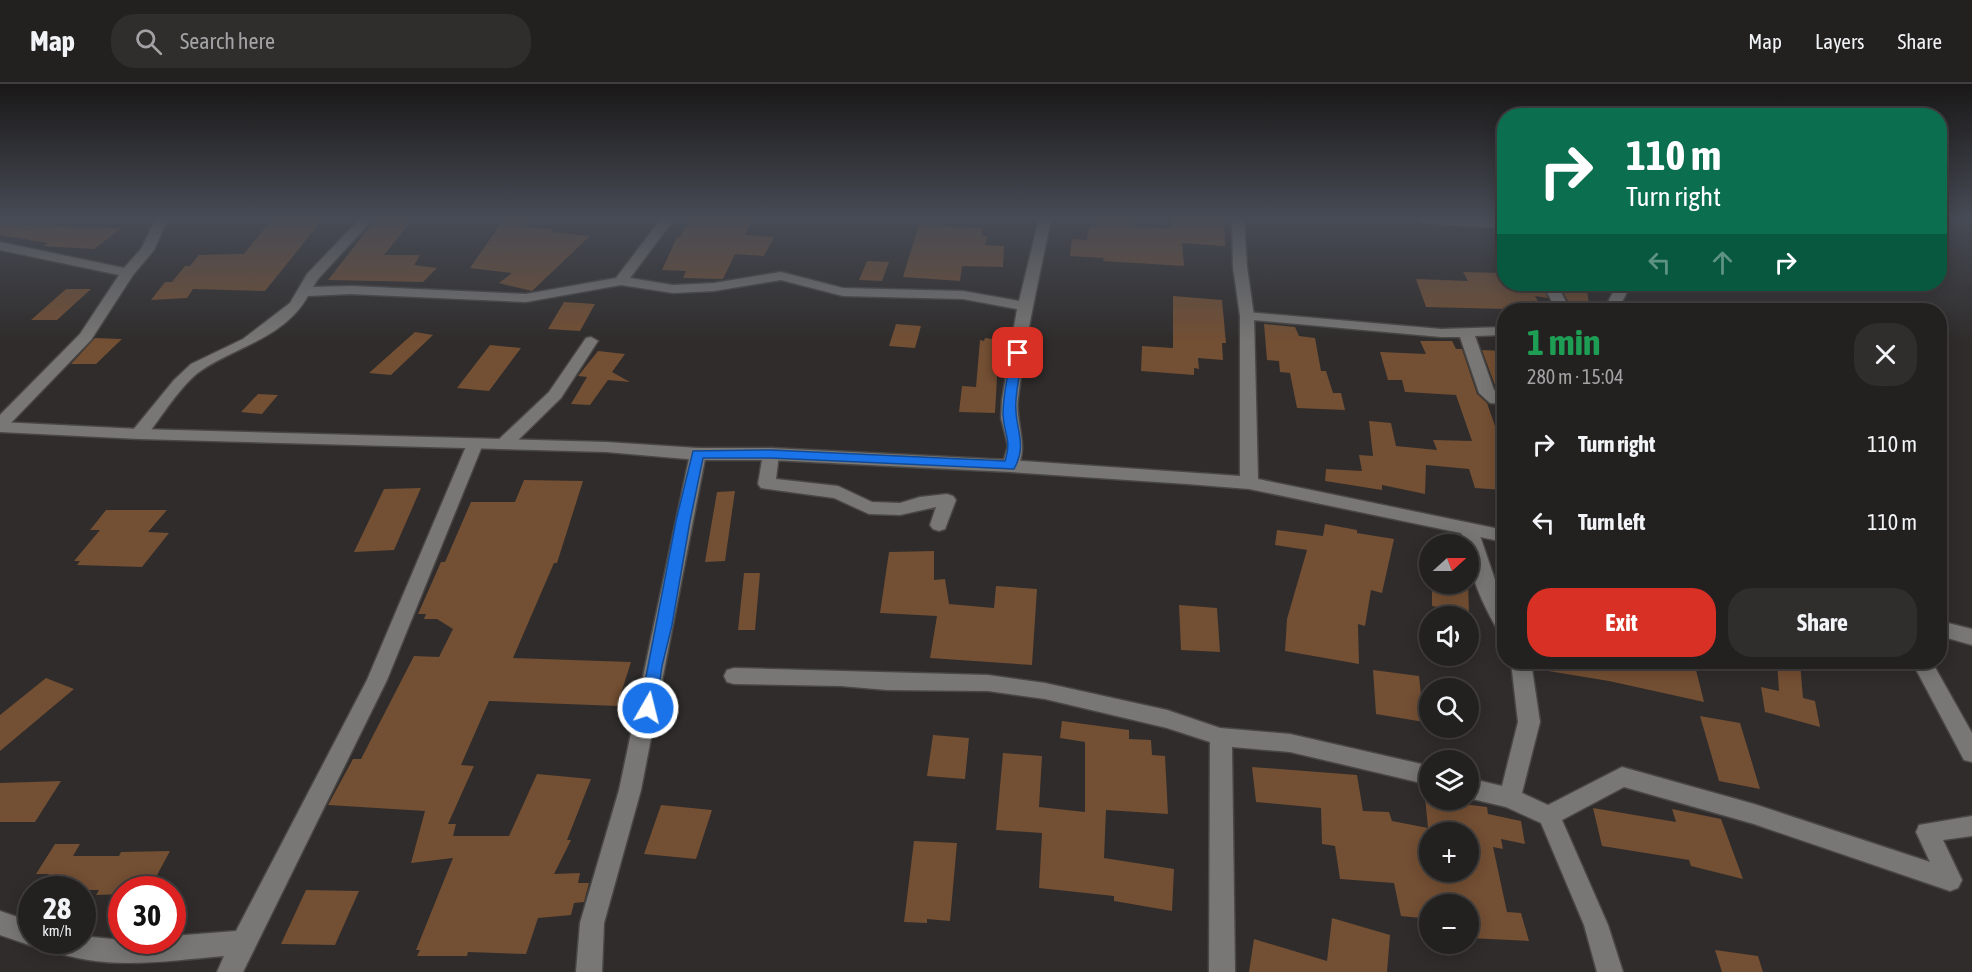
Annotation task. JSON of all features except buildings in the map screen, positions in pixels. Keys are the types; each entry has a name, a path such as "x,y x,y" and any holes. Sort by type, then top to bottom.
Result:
{"street":[{"path":"68,260 127,273"},
{"path":"0,426 86,337 127,273 138,260"},
{"path":"140,434 180,383 196,367 248,342 272,326 296,305 312,277 328,260"},
{"path":"621,281 637,260"},
{"path":"1010,466 1016,446 1009,418 1010,400 1025,306 1035,260"},
{"path":"1240,260 1247,316 1250,483"},
{"path":"303,292 351,290 519,298 621,281 674,289 714,287 781,276 843,292 963,295 1025,306"},
{"path":"1247,316 1441,333 1497,331"},
{"path":"1466,332 1487,393 1497,399"},
{"path":"503,445 555,395 591,341"},
{"path":"0,426 140,434 606,447 698,454 771,454 1010,466 1250,483 1497,535"},
{"path":"230,972 377,680 475,444"},
{"path":"589,972 592,923 630,790 698,454"},
{"path":"771,454 767,484 838,492 868,508 900,508 947,500 939,525"},
{"path":"1469,530 1491,601 1497,612"},
{"path":"1947,631 1972,637"},
{"path":"1510,798 1529,722 1522,669"},
{"path":"1926,669 1972,753"},
{"path":"734,676 841,678 886,682 988,682 1045,691 1167,719 1220,736 1290,743 1419,773"},
{"path":"1220,736 1222,761 1221,972"},
{"path":"1549,816 1622,777 1754,814 1950,880 1927,832 1972,826"},
{"path":"1479,791 1510,798 1549,816 1596,925 1610,972"},
{"path":"0,923 18,929"},
{"path":"96,950 114,952 243,943"}],"route":[{"path":"648,708 654,666 665,625 683,521 698,454 771,454 1010,466 1016,446 1009,418 1010,400 1018,353"}]}
